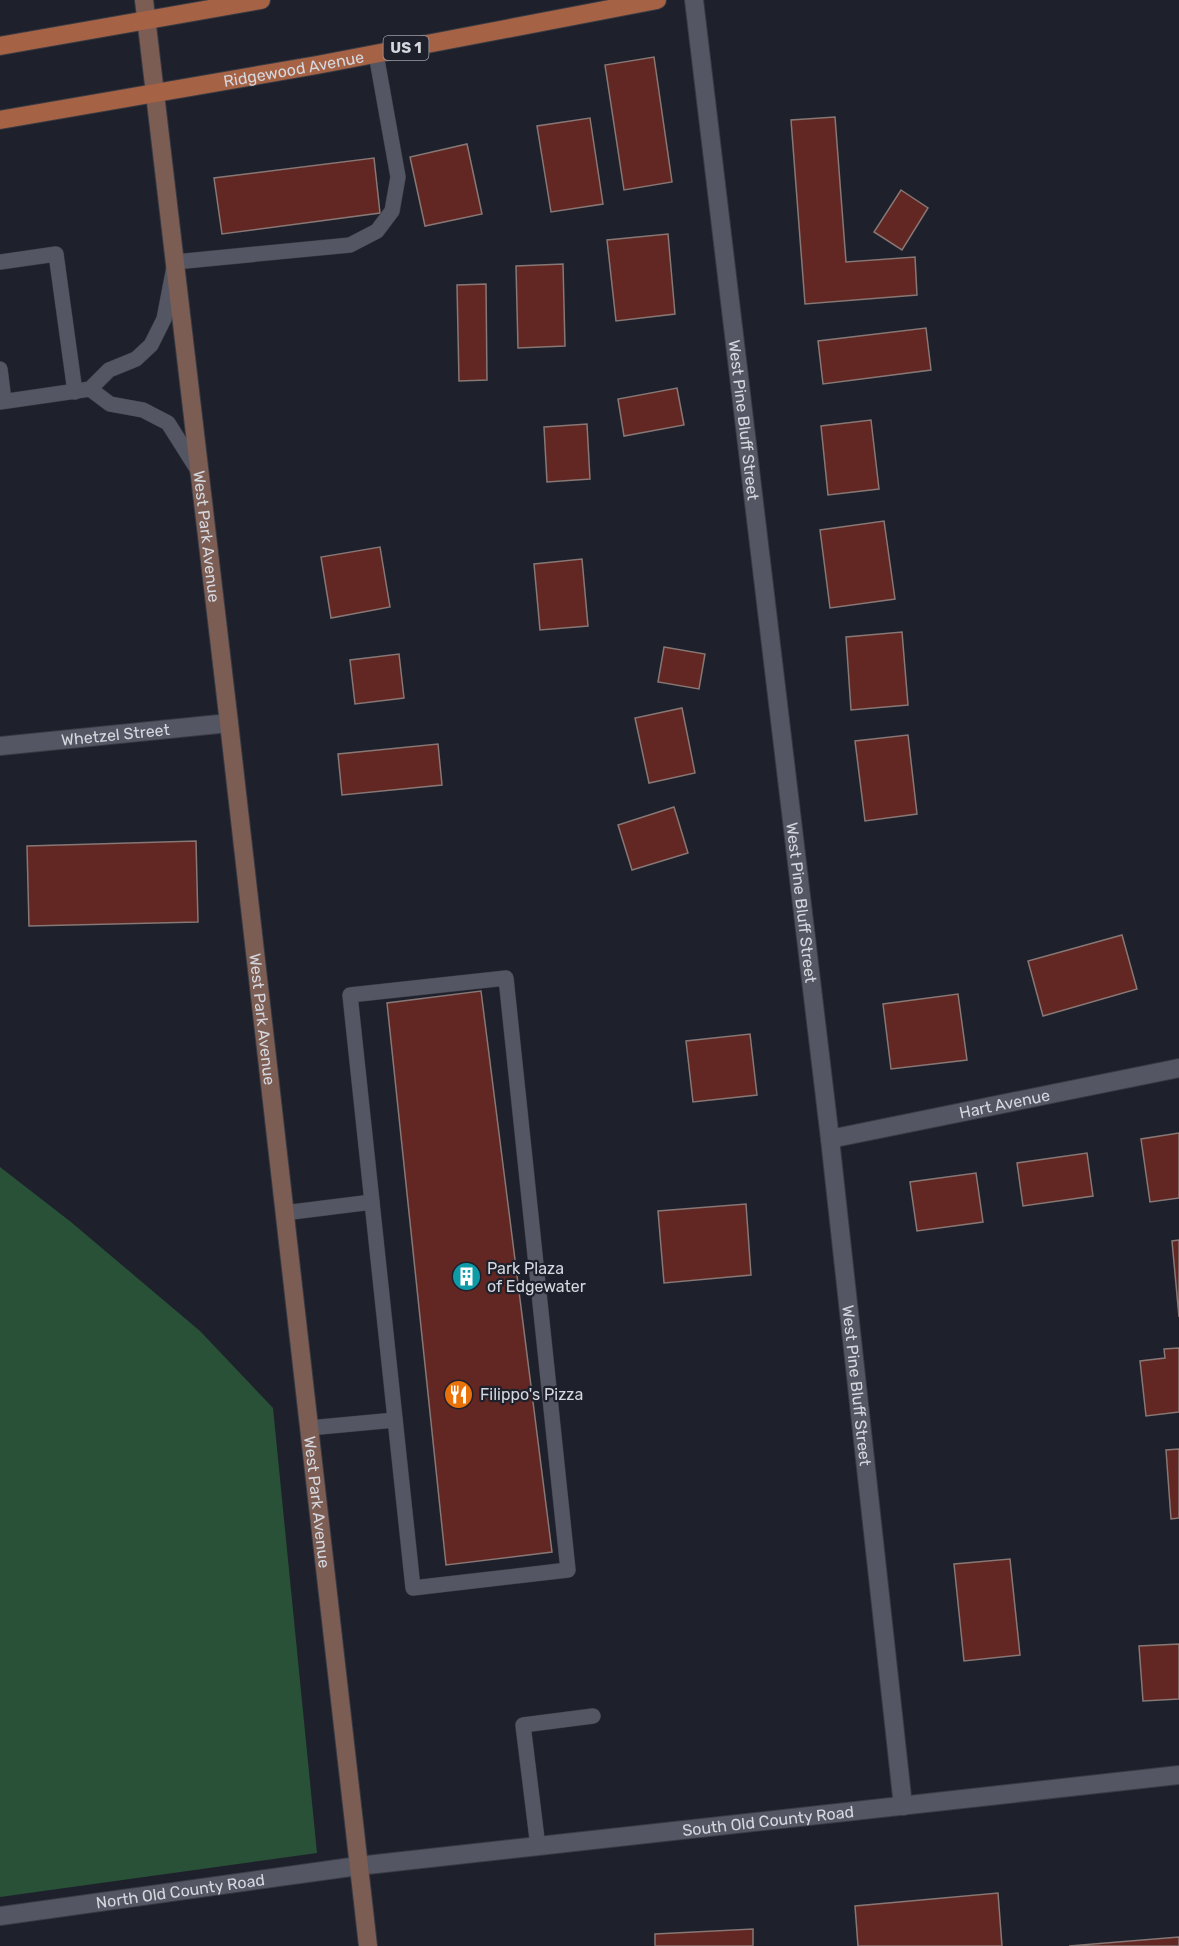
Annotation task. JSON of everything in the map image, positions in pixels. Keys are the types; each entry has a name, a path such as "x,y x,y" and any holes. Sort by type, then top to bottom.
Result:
{"main road":[{"path":"0,46 261,0"},
{"name":"Ridgewood Avenue","path":"0,120 376,54 657,0"}],"street":[{"name":"West Park Avenue","path":"144,0 368,1946"},
{"name":"West Pine Bluff Street","path":"694,0 830,1139 903,1806"},
{"name":"Whetzel Street","path":"0,746 229,723"},
{"name":"Hart Avenue","path":"830,1139 1179,1068"},
{"name":"South Old County Road","path":"358,1866 1179,1775"},
{"name":"North Old County Road","path":"0,1916 358,1866"}],"lane":[{"path":"0,369 2,402 82,391 109,370 136,359 151,345 164,319 175,262 350,245 377,231 392,211 398,177 376,54"},
{"path":"0,262 56,254 82,391"},
{"path":"82,391 110,404 143,410 168,423 199,472"},
{"path":"506,978 568,1570 413,1588 372,1202 350,995 506,978"},
{"path":"284,1213 372,1202"},
{"path":"309,1428 395,1420"},
{"path":"538,1847 523,1725 592,1716"}],"green space":[{"path":"0,1167 71,1222 200,1331 273,1408 317,1853 0,1897"}],"building":[{"path":"654,57 672,182 624,190 605,65"},
{"path":"835,117 846,262 915,257 917,295 805,304 791,120"},
{"path":"590,118 603,204 551,212 537,126"},
{"path":"467,144 482,214 425,226 410,157"},
{"path":"374,158 380,213 222,234 214,178"},
{"path":"901,190 928,208 902,250 874,232"},
{"path":"668,234 675,314 616,321 607,240"},
{"path":"563,264 565,346 518,348 516,266"},
{"path":"486,284 487,380 459,381 457,285"},
{"path":"926,328 931,370 823,384 818,341"},
{"path":"677,388 684,425 624,436 618,399"},
{"path":"871,420 879,489 828,495 821,426"},
{"path":"587,424 590,479 547,482 544,427"},
{"path":"884,521 895,599 830,608 820,530"},
{"path":"380,547 390,607 331,618 321,557"},
{"path":"582,559 588,626 540,630 534,564"},
{"path":"902,632 908,705 851,710 846,637"},
{"path":"664,647 705,654 699,689 658,682"},
{"path":"399,654 404,698 355,704 350,660"},
{"path":"682,708 695,773 649,783 635,718"},
{"path":"908,735 917,814 865,821 855,741"},
{"path":"438,744 442,785 342,795 338,754"},
{"path":"674,807 688,853 632,870 618,825"},
{"path":"196,841 198,922 29,926 27,846"},
{"path":"1122,935 1137,989 1043,1016 1028,961"},
{"name":"Park Plaza of Edgewater","path":"481,991 552,1552 446,1565 387,1003"},
{"path":"958,994 967,1060 891,1069 883,1004"},
{"path":"750,1034 757,1095 693,1102 686,1041"},
{"path":"1179,1133 1179,1198 1150,1202 1141,1139"},
{"path":"1087,1153 1093,1196 1023,1206 1017,1163"},
{"path":"976,1173 983,1222 917,1231 910,1182"},
{"path":"746,1204 751,1275 664,1283 658,1211"},
{"path":"1179,1240 1179,1317 1172,1241"},
{"path":"1179,1348 1179,1412 1146,1416 1140,1361 1165,1358 1164,1349"},
{"path":"1179,1449 1179,1518 1171,1519 1166,1450"},
{"path":"1010,1559 1020,1655 964,1661 954,1564"},
{"path":"1179,1644 1179,1699 1143,1701 1139,1646"},
{"path":"998,1893 1002,1946 858,1946 855,1906"},
{"path":"753,1929 753,1946 655,1946 655,1934"},
{"path":"1179,1937 1179,1946 1069,1946"}],"place":[{"name":"Park Plaza of Edgewater","path":"466,1277"},
{"name":"Filippo's Pizza","path":"459,1394"}]}
